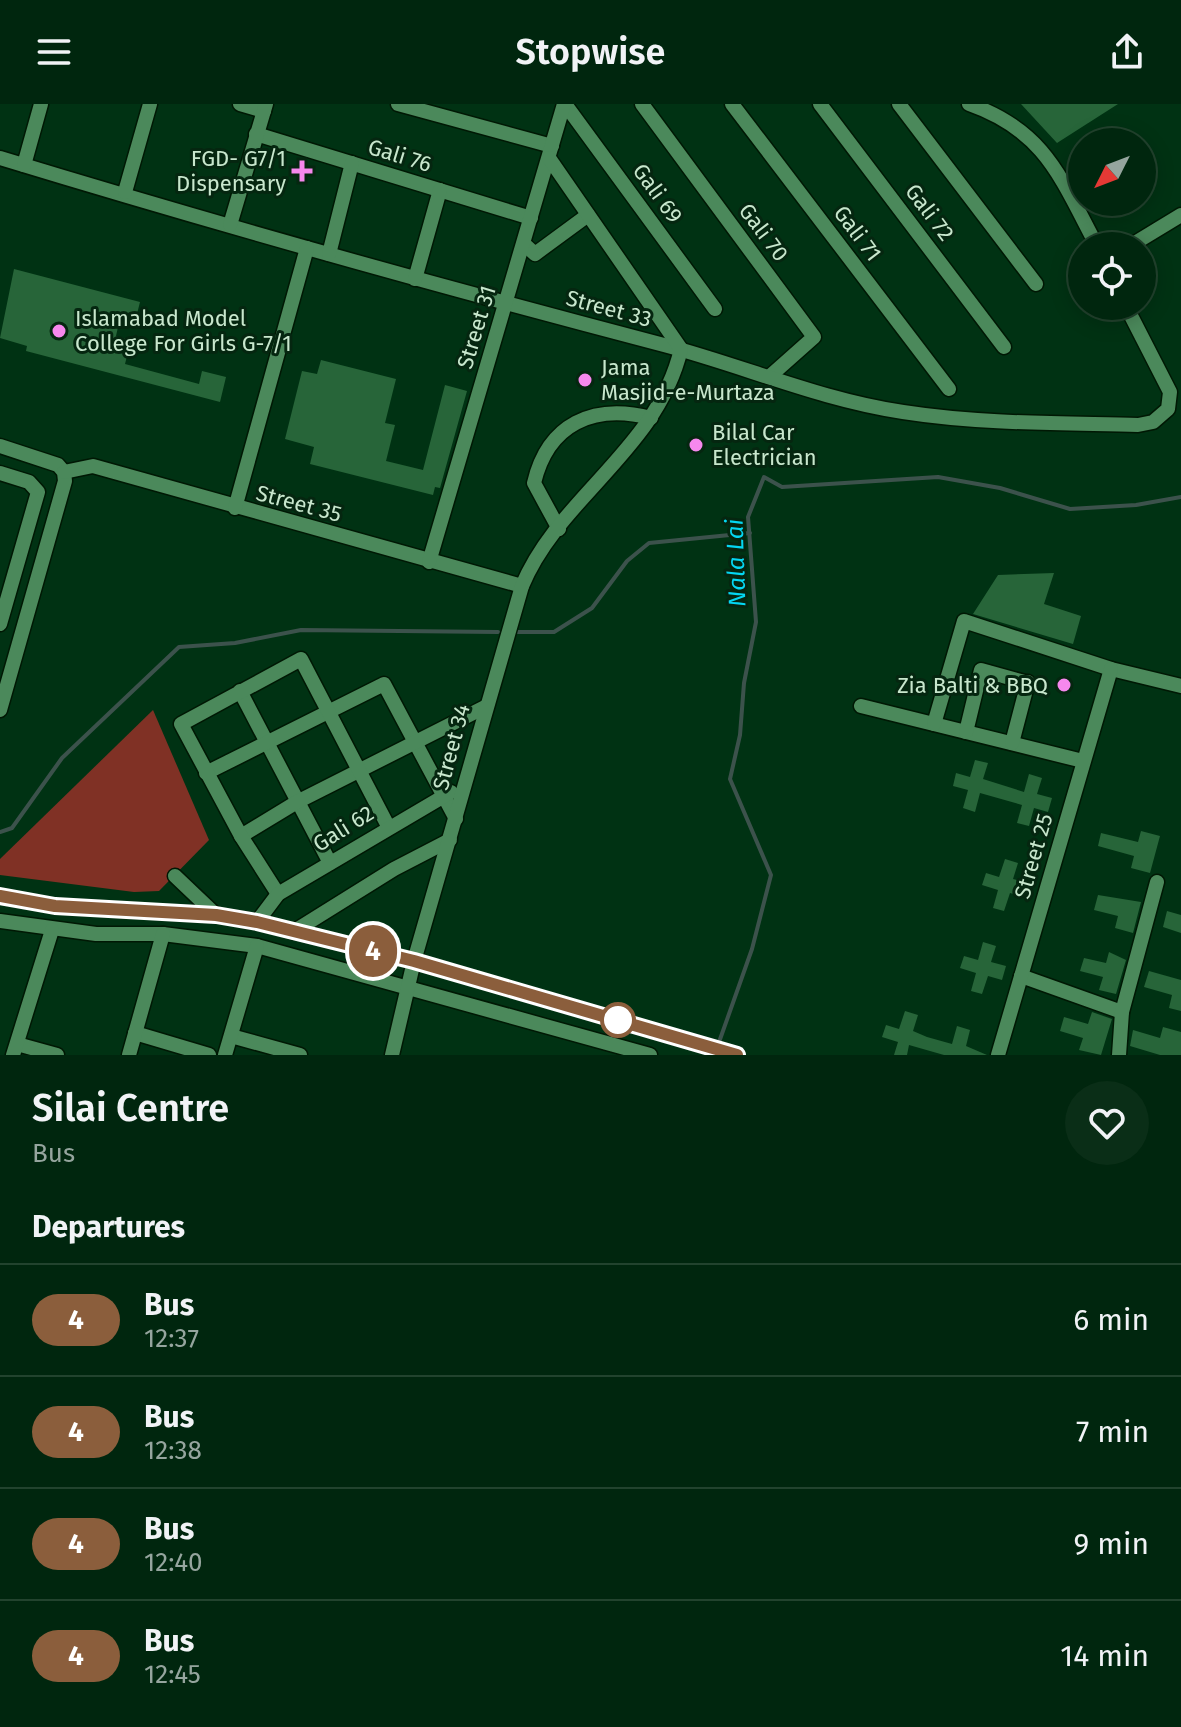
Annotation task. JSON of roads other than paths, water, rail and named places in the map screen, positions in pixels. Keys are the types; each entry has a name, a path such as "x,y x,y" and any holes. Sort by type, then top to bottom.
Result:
{"street":[{"path":"24,165 41,104"},
{"path":"125,192 150,104"},
{"path":"230,225 265,107 240,104"},
{"path":"398,104 551,152 588,215 681,349"},
{"name":"Street 31","path":"429,562 565,104"},
{"name":"Gali 69","path":"565,104 715,309"},
{"name":"Gali 70","path":"642,104 814,337 769,377"},
{"name":"Gali 71","path":"732,104 949,389"},
{"name":"Gali 72","path":"820,104 1004,347"},
{"path":"899,104 1036,284"},
{"path":"969,104 1004,118 1032,139 1064,183 1090,232"},
{"name":"Gali 76","path":"256,134 531,218"},
{"name":"Street 33","path":"0,158 415,279 681,349 856,404 906,413 1037,422 1138,425 1153,422 1168,409 1170,392 1133,320"},
{"path":"329,254 352,163"},
{"path":"415,279 440,190"},
{"path":"524,244 535,254 588,215"},
{"path":"1153,232 1181,215"},
{"path":"235,508 307,248"},
{"name":"Street 34","path":"392,1055 414,961 456,819 463,784 522,586 546,541 651,418 676,371 681,349"},
{"path":"559,529 534,483 541,456 556,435 593,415 651,418"},
{"path":"0,446 46,459 64,476 0,710"},
{"name":"Street 35","path":"64,476 93,466 522,586"},
{"path":"0,473 29,482 38,492 0,624"},
{"path":"934,724 964,621 1111,669 1181,686"},
{"path":"0,648 16,653"},
{"path":"278,894 241,836 181,724 301,659 388,826"},
{"name":"Street 25","path":"998,1055 1111,669"},
{"path":"966,732 981,670 1028,683 1012,743"},
{"path":"206,773 384,684 456,819"},
{"path":"240,691 330,863"},
{"path":"861,706 1083,761"},
{"path":"241,836 357,770 485,707"},
{"name":"Gali 62","path":"257,922 278,894 463,784"},
{"path":"293,932 394,869 450,840"},
{"path":"175,876 216,915"},
{"path":"1119,1055 1122,1012 1157,882"},
{"path":"0,896 55,906 216,915 257,922 414,961 737,1055"},
{"path":"0,921 52,930 163,934 257,946 650,1055"},
{"path":"52,930 15,1049 57,1055"},
{"path":"129,1055 163,934"},
{"path":"225,1055 257,946"},
{"path":"1021,976 1122,1012"},
{"path":"135,1033 209,1055"},
{"path":"231,1036 300,1055"}],"waterway":[{"name":"Nala Lai","path":"718,1045 752,949 771,875 730,779 740,735 744,683 756,622 748,517 764,477 782,487 938,477 1000,488 1070,509 1136,505 1181,497"},
{"path":"518,632 554,632 592,608 627,561 649,543 750,533"},
{"path":"0,832 12,828 62,758 179,647 235,643 301,630 498,632"}],"place":[{"name":"FGD- G7/1 Dispensary","path":"302,171"},
{"name":"Islamabad Model College For Girls G-7/1","path":"59,331"},
{"name":"Jama Masjid-e-Murtaza","path":"585,380"},
{"name":"Bilal Car Electrician","path":"696,445"},
{"name":"Zia Balti & BBQ","path":"1064,685"}]}
